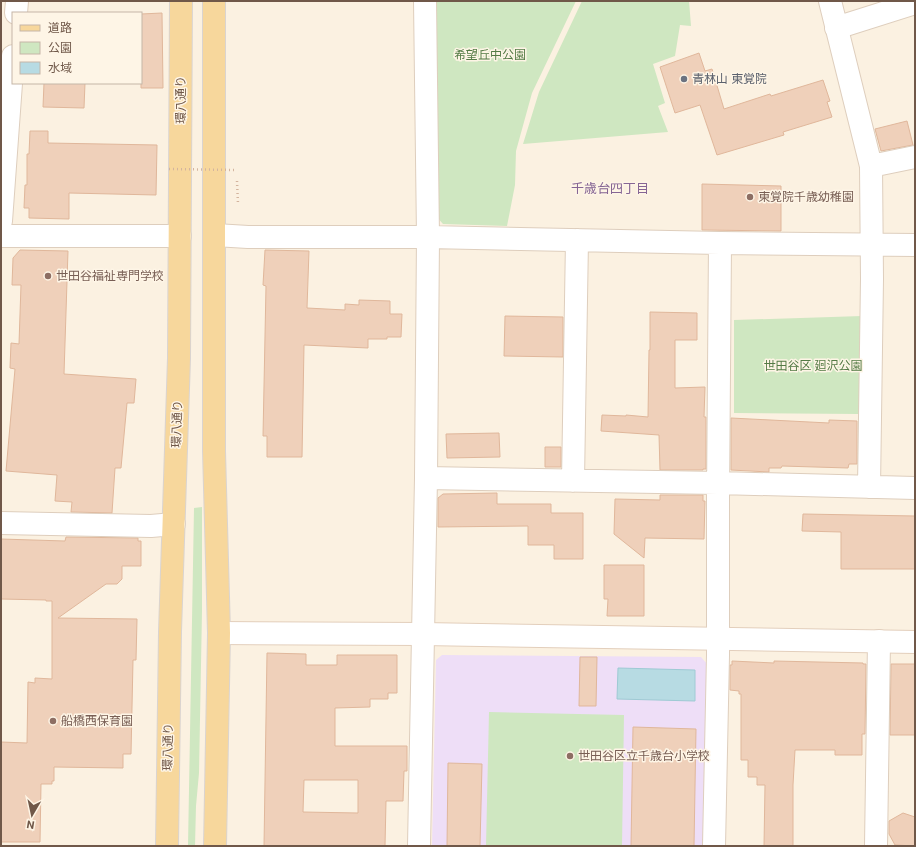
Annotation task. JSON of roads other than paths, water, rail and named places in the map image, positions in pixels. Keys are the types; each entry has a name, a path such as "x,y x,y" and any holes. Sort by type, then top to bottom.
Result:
{"main road":[{"name":"環八通り","path":"167,846 170,640 179,358 181,1"},
{"path":"214,1 214,451 219,633 215,846"}],"street":[{"path":"16,12 17,1"},
{"path":"418,846 426,478 428,237 425,1"},
{"path":"830,1 871,166 872,244 869,487"},
{"path":"836,28 915,3"},
{"path":"1,220 12,70"},
{"path":"871,166 915,157"},
{"path":"215,235 428,237 720,244 915,245"},
{"path":"1,236 180,236"},
{"path":"573,481 576,240"},
{"path":"714,846 720,244"},
{"path":"426,478 915,488"},
{"path":"1,523 151,526 174,524"},
{"path":"219,633 423,634 915,642"},
{"path":"876,846 879,641"}],"water":[{"path":"618,668 695,670 695,701 617,699"}],"place":[{"name":"青林山 東覚院","path":"684,79"},
{"name":"東覚院千歳幼稚園","path":"750,197"},
{"name":"世田谷福祉専門学校","path":"48,276"},
{"name":"船橋西保育園","path":"53,721"},
{"name":"世田谷区立千歳台小学校","path":"570,756"}],"district":[{"name":"千歳台四丁目","path":"610,188"}],"park label":[{"name":"希望丘中公園","path":"490,55"},
{"name":"世田谷区 廻沢公園","path":"813,366"}]}
